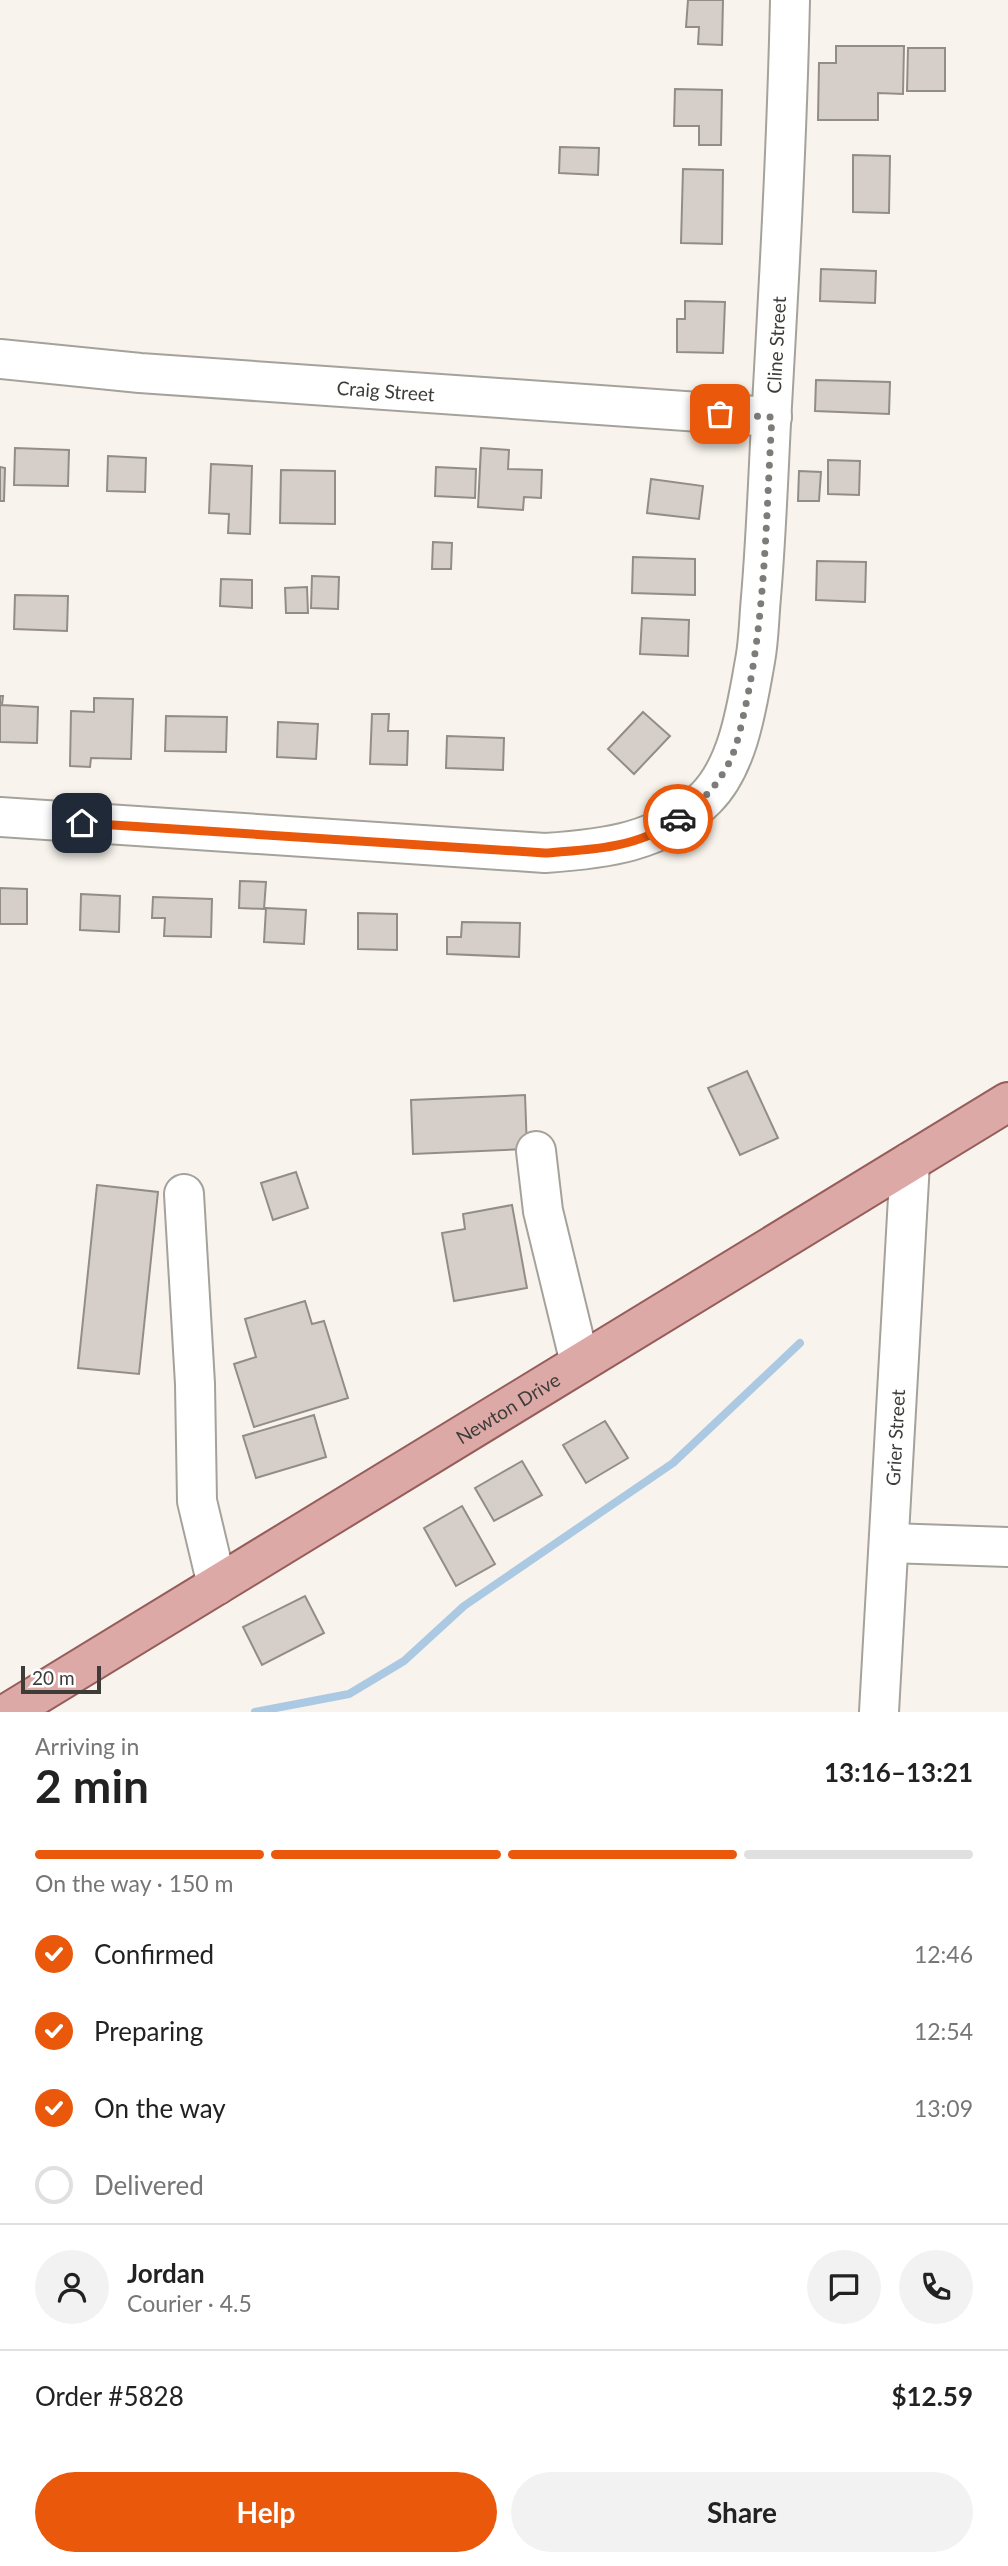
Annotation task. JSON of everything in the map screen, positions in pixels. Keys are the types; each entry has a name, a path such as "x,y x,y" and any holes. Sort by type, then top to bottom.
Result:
{"main road":[{"name":"Newton Drive","path":"9,1712 1008,1102"}],"street":[{"name":"Cline Street","path":"0,817 545,853 601,849 636,841 672,824 706,798 727,767 741,729 756,659 764,570 772,417 790,0"},
{"name":"Craig Street","path":"0,359 139,373 772,417"},
{"path":"536,1151 543,1211 580,1363"},
{"name":"Grier Street","path":"879,1712 910,1162"},
{"path":"184,1194 195,1384 197,1501 217,1585"},
{"path":"889,1543 1008,1547"}],"building":[{"path":"688,0 723,0 722,45 698,44 699,27 686,27"},
{"path":"836,46 904,46 903,94 878,93 878,120 818,120 819,63 836,63"},
{"path":"908,48 945,48 945,91 907,91"},
{"path":"675,89 722,90 721,145 699,145 699,126 674,126"},
{"path":"560,147 599,148 598,175 559,173"},
{"path":"853,155 890,156 889,213 853,212"},
{"path":"683,169 723,170 722,244 681,243"},
{"path":"821,269 876,271 875,303 820,301"},
{"path":"685,301 725,302 723,353 677,352 677,319 685,319"},
{"path":"816,380 890,382 889,414 815,411"},
{"path":"15,448 69,450 68,486 14,485"},
{"path":"481,448 509,450 508,469 542,470 541,498 524,497 523,510 478,507"},
{"path":"108,456 146,458 145,492 107,491"},
{"path":"828,460 860,461 859,495 828,494"},
{"path":"211,464 252,466 250,534 228,533 229,514 209,513"},
{"path":"0,467 5,468 4,501 0,501"},
{"path":"436,467 476,469 475,498 435,496"},
{"path":"281,470 335,471 335,524 280,523"},
{"path":"799,471 821,472 819,501 798,501"},
{"path":"651,479 703,486 699,519 647,513"},
{"path":"433,542 452,543 451,569 432,569"},
{"path":"633,557 695,559 695,595 632,593"},
{"path":"817,561 866,562 865,602 816,600"},
{"path":"312,576 339,577 338,609 311,608"},
{"path":"221,579 252,580 252,608 220,606"},
{"path":"307,587 308,613 286,613 285,588"},
{"path":"15,595 68,596 67,631 14,629"},
{"path":"642,618 689,620 688,656 640,654"},
{"path":"0,696 3,696 2,705 38,707 37,743 0,742"},
{"path":"94,698 133,699 131,759 91,758 90,767 70,766 71,711 94,712"},
{"path":"643,712 670,736 634,774 608,749"},
{"path":"372,714 389,714 388,731 408,731 407,765 370,764"},
{"path":"166,716 227,717 226,752 165,751"},
{"path":"278,722 318,724 316,759 277,757"},
{"path":"447,736 504,738 503,770 446,768"},
{"path":"240,881 266,882 264,909 239,908"},
{"path":"0,888 27,889 27,924 0,924"},
{"path":"81,894 120,896 119,932 80,930"},
{"path":"153,897 212,899 211,937 164,936 165,918 152,918"},
{"path":"266,908 306,910 304,944 264,942"},
{"path":"358,913 397,914 397,950 358,949"},
{"path":"462,922 520,923 519,957 447,954 447,937 461,937"},
{"path":"747,1071 778,1138 740,1155 708,1088"},
{"path":"525,1095 527,1149 413,1154 411,1100"},
{"path":"296,1172 308,1208 273,1220 261,1183"},
{"path":"97,1185 158,1192 139,1374 78,1368"},
{"path":"512,1205 527,1288 454,1301 442,1233 465,1229 463,1214"},
{"path":"305,1301 312,1324 324,1321 348,1398 254,1427 234,1364 256,1357 245,1319"},
{"path":"314,1415 326,1457 256,1478 243,1436"},
{"path":"605,1421 628,1458 586,1483 563,1445"},
{"path":"522,1461 542,1495 494,1521 475,1488"},
{"path":"462,1506 495,1564 456,1586 424,1528"},
{"path":"305,1596 324,1633 262,1665 243,1627"}],"waterway":[{"path":"255,1712 349,1694 404,1661 464,1606 673,1463 800,1343"}],"way so far":[{"path":"678,819 706,798 727,767 741,729 756,659 764,570 772,417 720,414"}],"route":[{"path":"82,823 545,853 601,849 636,841 678,819"}]}
